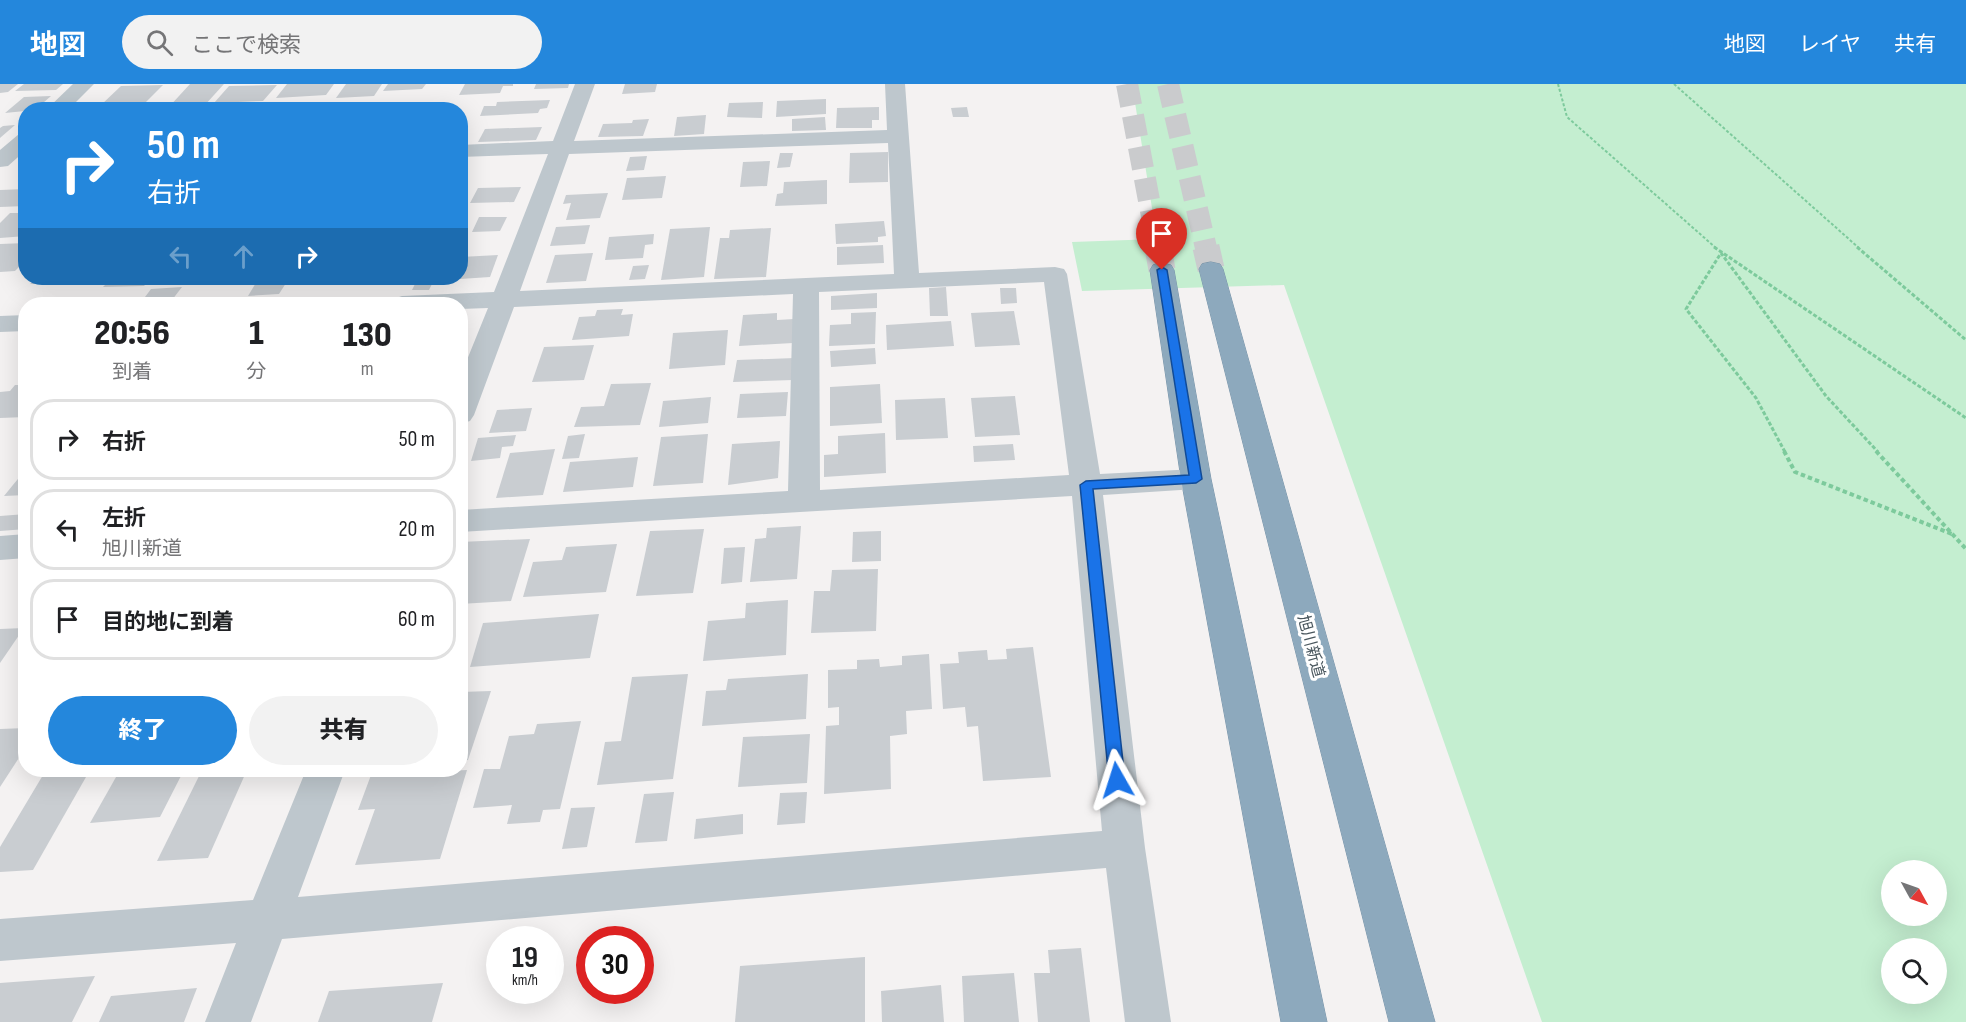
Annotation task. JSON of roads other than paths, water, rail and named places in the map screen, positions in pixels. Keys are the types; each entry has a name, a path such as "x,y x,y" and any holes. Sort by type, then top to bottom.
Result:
{"highway":[{"name":"旭川新道","path":"1211,269 1412,1022"},
{"path":"1162,270 1196,479 1304,1022"}],"street":[{"path":"65,102 84,84"},
{"path":"468,394 585,84"},
{"path":"895,84 907,281"},
{"path":"468,151 898,136"},
{"path":"0,161 18,145"},
{"path":"0,171 18,170"},
{"path":"468,301 1055,274 1086,485 1124,848 1148,1022"},
{"path":"804,501 806,285"},
{"path":"0,324 18,323"},
{"path":"468,521 1196,479"},
{"path":"0,548 18,547"},
{"path":"228,1022 322,777"},
{"path":"0,940 267,920 1124,848"}],"tunnel":[{"path":"1127,84 1158,248"},
{"path":"1168,84 1206,248"},
{"path":"1158,247 1162,270"},
{"path":"1206,247 1211,269"}]}
